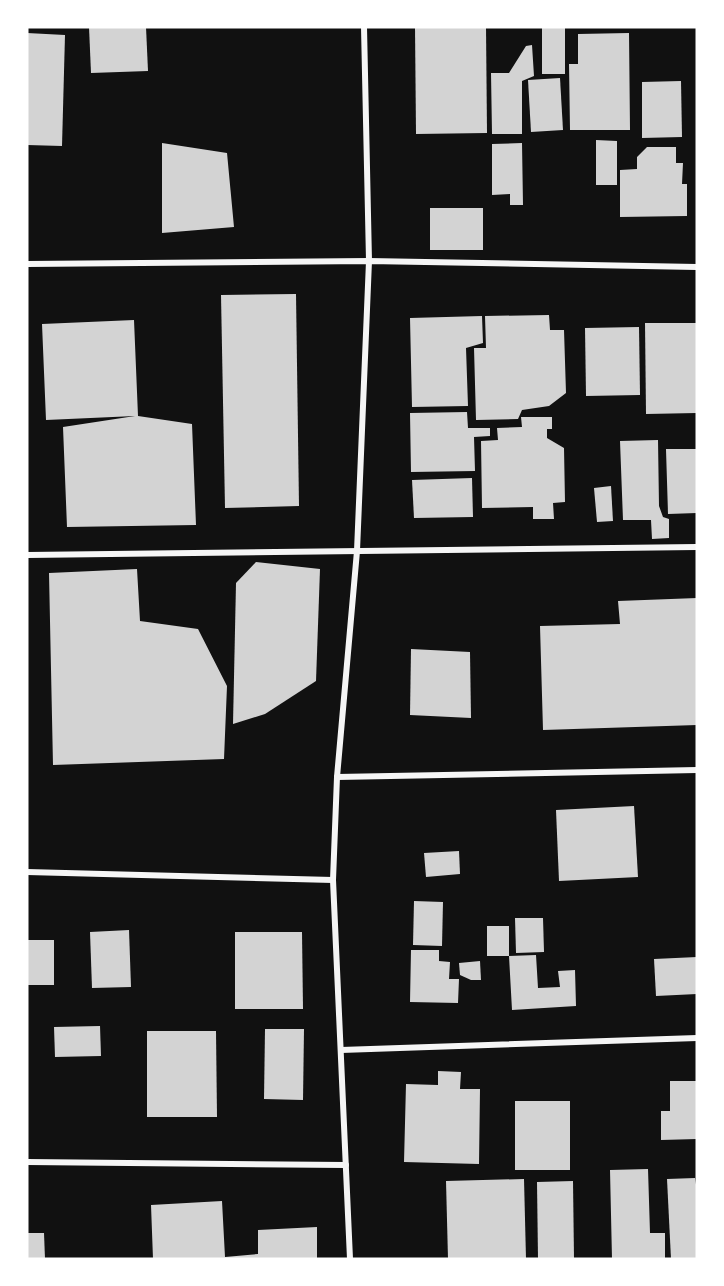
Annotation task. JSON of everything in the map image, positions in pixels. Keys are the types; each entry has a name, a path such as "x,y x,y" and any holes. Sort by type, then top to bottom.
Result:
{"street":[{"path":"350,1259 333,880 337,777 357,551 369,261 364,27"},
{"path":"27,264 369,261 697,267"},
{"path":"27,555 697,547"},
{"path":"337,777 697,770"},
{"path":"27,872 333,880"},
{"path":"341,1050 697,1038"},
{"path":"27,1162 346,1165"}],"building":[{"path":"89,27 146,27 148,71 91,73"},
{"path":"415,27 486,27 487,133 416,134"},
{"path":"542,27 565,27 565,74 542,74"},
{"path":"27,33 65,35 62,146 27,145"},
{"path":"629,33 630,130 570,130 569,64 578,64 578,34"},
{"path":"532,45 534,76 522,81 522,134 492,134 491,73 509,73 526,46"},
{"path":"560,78 563,130 531,132 528,80"},
{"path":"681,81 682,137 642,138 642,82"},
{"path":"596,140 617,141 617,185 596,185"},
{"path":"162,143 227,153 234,227 162,233"},
{"path":"522,143 523,205 510,205 510,194 492,195 492,144"},
{"path":"647,147 676,147 676,163 683,163 682,184 687,184 687,216 620,217 620,170 637,169 637,157"},
{"path":"430,208 483,208 483,250 430,250"},
{"path":"296,294 299,506 225,508 221,295"},
{"path":"549,315 550,330 564,330 566,393 549,406 522,410 518,419 476,420 474,348 486,348 485,316"},
{"path":"482,316 483,343 466,348 468,406 412,407 410,318"},
{"path":"134,320 138,416 192,424 196,525 67,527 63,427 135,416 46,420 42,324"},
{"path":"645,323 696,323 697,413 646,414"},
{"path":"639,327 640,395 586,396 585,328"},
{"path":"467,412 468,428 490,428 490,436 474,437 475,471 411,472 410,413"},
{"path":"521,417 552,417 552,429 547,429 547,438 564,448 565,502 553,503 554,519 533,519 533,507 482,508 481,441 498,440 497,428 522,427"},
{"path":"658,440 659,506 663,517 669,519 669,538 652,539 651,520 623,520 620,441"},
{"path":"666,449 697,449 697,513 668,514"},
{"path":"472,478 473,517 414,518 412,480"},
{"path":"611,486 613,521 597,522 594,488"},
{"path":"256,562 320,569 316,681 265,714 233,724 236,583"},
{"path":"137,569 140,621 198,629 227,686 224,759 53,765 49,573"},
{"path":"697,598 697,725 543,730 540,626 620,624 618,601"},
{"path":"411,649 470,652 471,718 410,715"},
{"path":"634,806 638,877 559,881 556,810"},
{"path":"459,851 460,874 426,877 424,853"},
{"path":"414,901 443,902 442,946 413,945"},
{"path":"515,918 543,918 544,952 516,953"},
{"path":"487,926 509,926 509,956 487,956"},
{"path":"129,930 131,987 92,988 90,932"},
{"path":"235,932 302,932 303,1009 235,1009"},
{"path":"27,940 54,940 54,985 27,985"},
{"path":"411,950 439,950 439,961 450,962 449,979 459,979 458,1003 410,1002"},
{"path":"536,955 538,988 560,987 558,971 575,970 576,1006 512,1010 509,956"},
{"path":"697,957 697,994 656,996 654,959"},
{"path":"480,961 481,980 471,980 460,975 459,963"},
{"path":"100,1026 101,1056 55,1057 54,1027"},
{"path":"265,1029 304,1029 303,1100 264,1099"},
{"path":"147,1031 216,1031 217,1117 147,1117"},
{"path":"438,1071 461,1072 460,1089 480,1089 479,1164 404,1162 406,1084 438,1085"},
{"path":"670,1081 697,1081 697,1139 661,1140 661,1111 670,1111"},
{"path":"515,1101 570,1101 570,1170 515,1170"},
{"path":"648,1169 650,1233 665,1233 665,1259 612,1259 610,1170"},
{"path":"695,1178 697,1259 671,1259 667,1179"},
{"path":"524,1179 526,1259 448,1259 446,1181"},
{"path":"573,1181 574,1259 538,1259 537,1182"},
{"path":"222,1201 225,1257 258,1254 258,1230 317,1227 317,1259 153,1259 151,1205"},
{"path":"27,1233 44,1233 45,1259 27,1259"}]}
